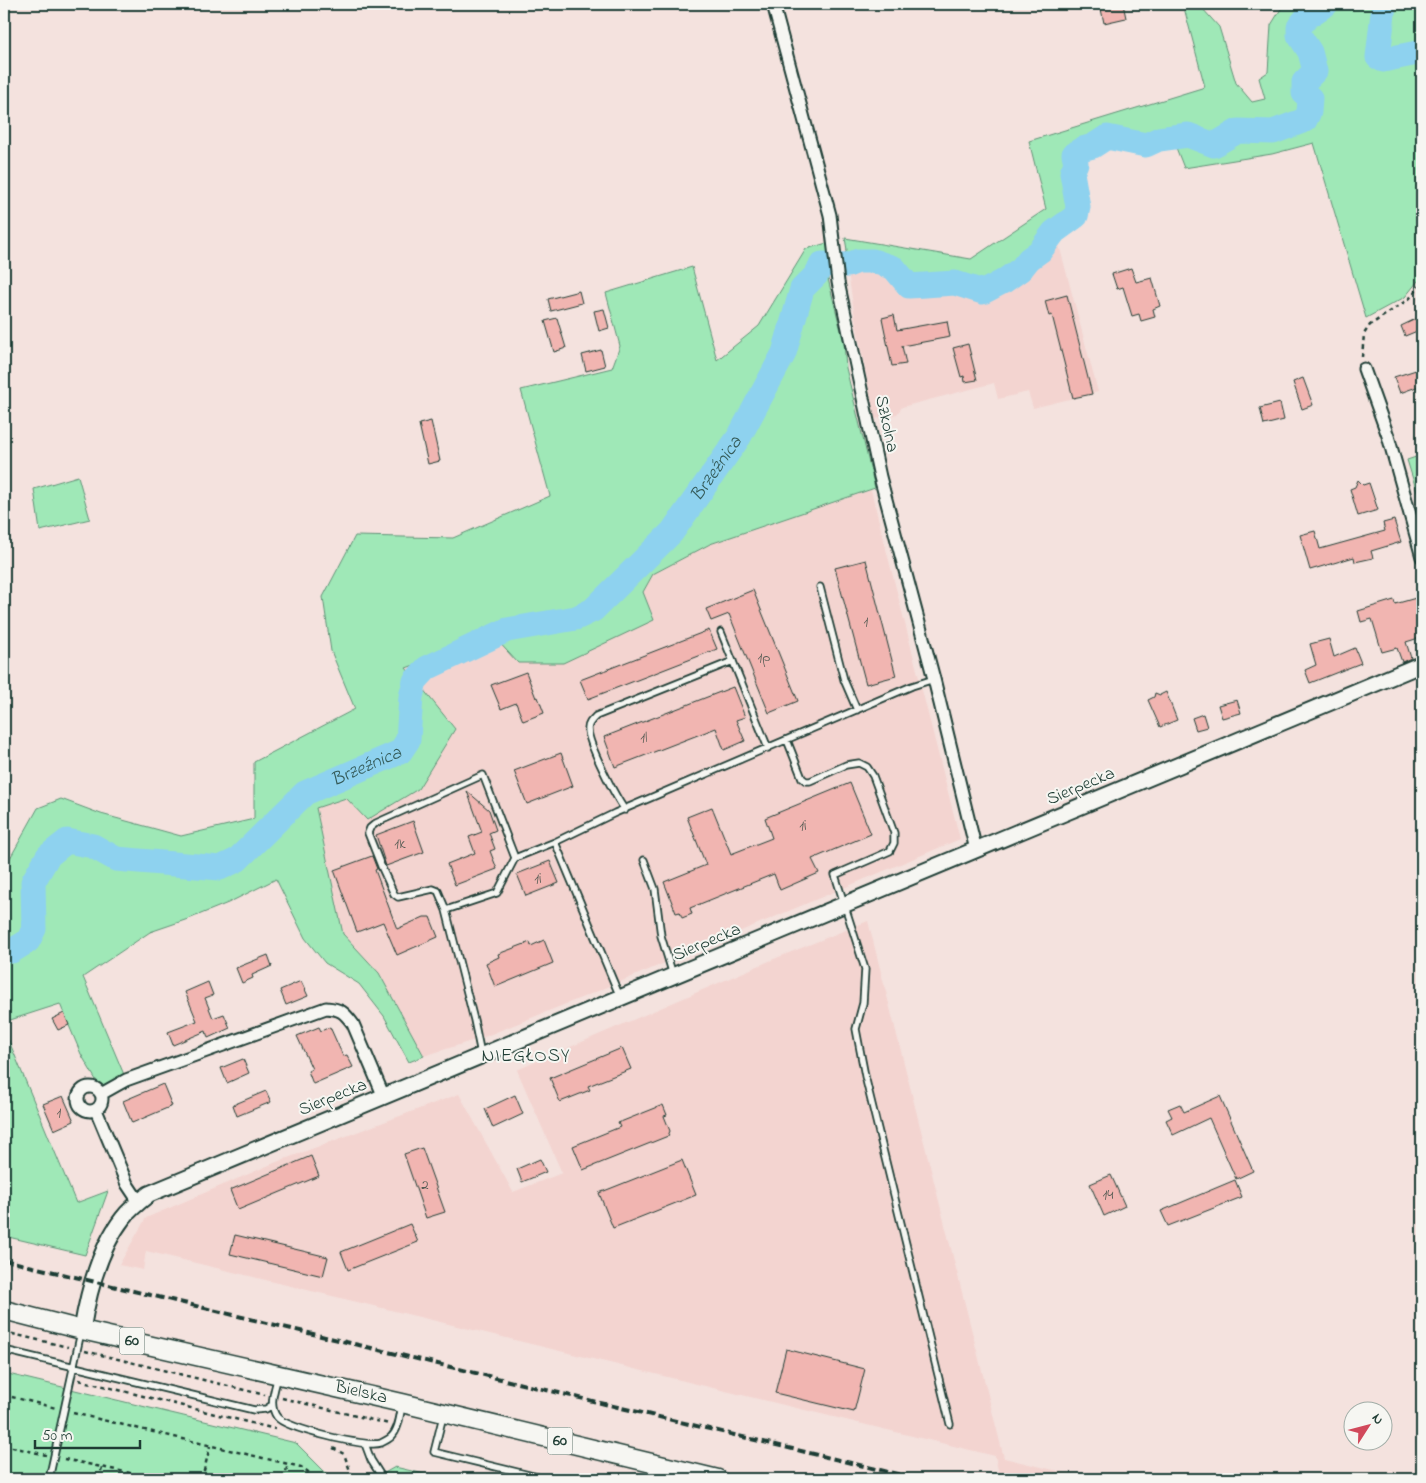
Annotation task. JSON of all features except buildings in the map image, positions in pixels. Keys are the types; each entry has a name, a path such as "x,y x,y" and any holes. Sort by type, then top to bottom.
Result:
{"main road":[{"name":"Bielska","path":"4,1310 718,1479"}],"street":[{"name":"Szkolna","path":"774,4 830,215 838,282 880,477 934,680 976,850"},
{"path":"1364,369 1388,436 1422,557"},
{"name":"Sierpecka","path":"82,1330 105,1248 123,1218 149,1194 482,1057 1422,664"},
{"path":"101,1094 126,1080 326,1008 338,1009 353,1024 384,1097"},
{"path":"88,1087 101,1094 102,1103 96,1110 91,1112 82,1109 78,1101 78,1096 88,1087"},
{"path":"96,1110 127,1184 139,1202"}],"lane":[{"path":"820,587 844,680 857,710"},
{"path":"721,632 768,748"},
{"path":"625,810 589,740 587,726 591,720 596,716 733,661"},
{"path":"446,910 497,893 515,858 556,842 625,810 912,686 934,680"},
{"path":"787,740 802,778 806,781 846,765 859,763 867,767 873,776 894,833 894,843 890,851 835,875 865,968 863,1004 856,1029 950,1424"},
{"path":"482,1057 446,910 438,891 433,889 398,897 394,894 368,833 370,828 376,823 483,775 515,858"},
{"path":"556,842 621,999"},
{"path":"644,860 655,889 664,950 674,977"},
{"path":"49,1479 82,1330"},
{"path":"4,1350 254,1410 266,1409 272,1405"},
{"path":"278,1374 272,1405 277,1418 289,1426 365,1444 380,1443 391,1437 397,1426 402,1403"},
{"path":"444,1413 434,1452 546,1479"},
{"path":"365,1444 371,1460 383,1479"}],"path":[{"path":"1364,369 1362,359 1364,334 1370,325 1409,299 1422,284"},
{"path":"4,1332 397,1426"},
{"path":"70,1378 282,1431"},
{"path":"4,1395 288,1464 307,1470 314,1479"},
{"path":"4,1445 158,1479"},
{"path":"202,1479 210,1446"},
{"path":"330,1447 344,1454 353,1479"},
{"path":"284,1479 288,1464"},
{"path":"99,1479 102,1467"}],"shaded area":[{"path":"1057,237 1098,392 1033,408 1028,392 998,399 994,383 902,407 897,414 875,419 848,272 861,267 879,273 886,272 896,277 904,290 959,288 981,296 1010,281"},
{"path":"871,490 960,839 603,989 484,1037 424,1056 379,973 343,934 316,807 346,798 367,820 418,789 455,729 406,669 460,648 485,627 643,592 653,574 710,544"},
{"path":"868,921 1004,1458 1091,1479 1000,1479 995,1456 146,1251 143,1270 119,1265 146,1218 274,1163 459,1094 513,1192 562,1173 517,1070 774,959"}],"green space":[{"path":"1183,4 1201,4 1202,8 1219,27 1236,83 1252,102 1265,99 1259,78 1268,72 1271,25 1284,4 1318,4 1295,26 1295,36 1306,53 1310,69 1301,80 1301,94 1306,99 1303,119 1273,128 1237,129 1213,142 1188,133 1153,138 1147,142 1106,135 1089,144 1080,145 1071,154 1073,162 1068,173 1075,210 1068,218 1053,227 1034,250 1025,255 1019,268 983,288 945,278 924,284 908,281 903,267 875,255 863,254 845,259 843,256 847,250 845,238 971,259 1046,209 1029,141 1205,87"},
{"path":"1331,4 1380,4 1377,17 1375,61 1379,63 1422,56 1422,276 1405,297 1366,318 1314,143 1272,154 1184,168 1173,140 1188,138 1213,148 1237,134 1273,137 1308,122 1312,116 1313,99 1306,90 1310,81 1319,70 1314,52 1301,34 1302,27"},
{"path":"1387,4 1422,4 1422,48 1384,58 1380,56"},
{"path":"827,243 830,262 828,279 844,343 846,368 875,488 710,544 653,574 643,592 654,620 563,663 518,663 485,627 460,648 406,668 455,729 418,789 367,820 346,798 316,808 343,934 379,973 424,1056 409,1062 384,1016 359,984 325,963 305,938 276,879 228,903 150,932 83,977 125,1077 100,1087 81,1054 60,1004 4,1022 4,869 38,808 61,799 101,814 181,836 254,819 254,762 355,709 331,651 323,597 355,536 453,538 550,496 521,390 612,368 620,346 606,293 692,267 717,360 759,326 806,249"},
{"path":"1422,455 1422,504 1421,505 1407,460"},
{"path":"78,476 90,519 40,531 34,489"},
{"path":"4,1029 76,1203 108,1191 85,1255 4,1236"},
{"path":"4,1373 296,1443 332,1479 4,1479"},
{"path":"395,1467 445,1479 374,1479"}],"waterway":[{"name":"Brzeźnica","path":"4,949 12,951 28,941 34,929 33,882 48,856 67,841 93,846 116,859 220,868 237,860 305,793 400,752 408,740 411,697 415,681 427,668 507,630 576,618 593,610 672,532 739,437 784,353 802,289 816,275 822,264 848,265 858,261 873,261 894,268 909,286 955,283 983,292 1021,269 1029,259 1040,251 1054,232 1076,216 1078,207 1072,173 1076,163 1074,154 1082,149 1093,146 1107,137 1146,145 1159,139 1188,135 1214,145 1238,131 1273,132 1305,120 1309,112 1310,98 1304,93 1304,82 1315,71 1310,52 1299,35 1299,27 1308,16 1326,4"},
{"name":"Brzeźnica","path":"1384,4 1378,57 1383,60 1422,52"}],"railway":[{"path":"4,1260 918,1479"}],"district":[{"name":"NIEGŁOSY","path":"526,1056"}]}
